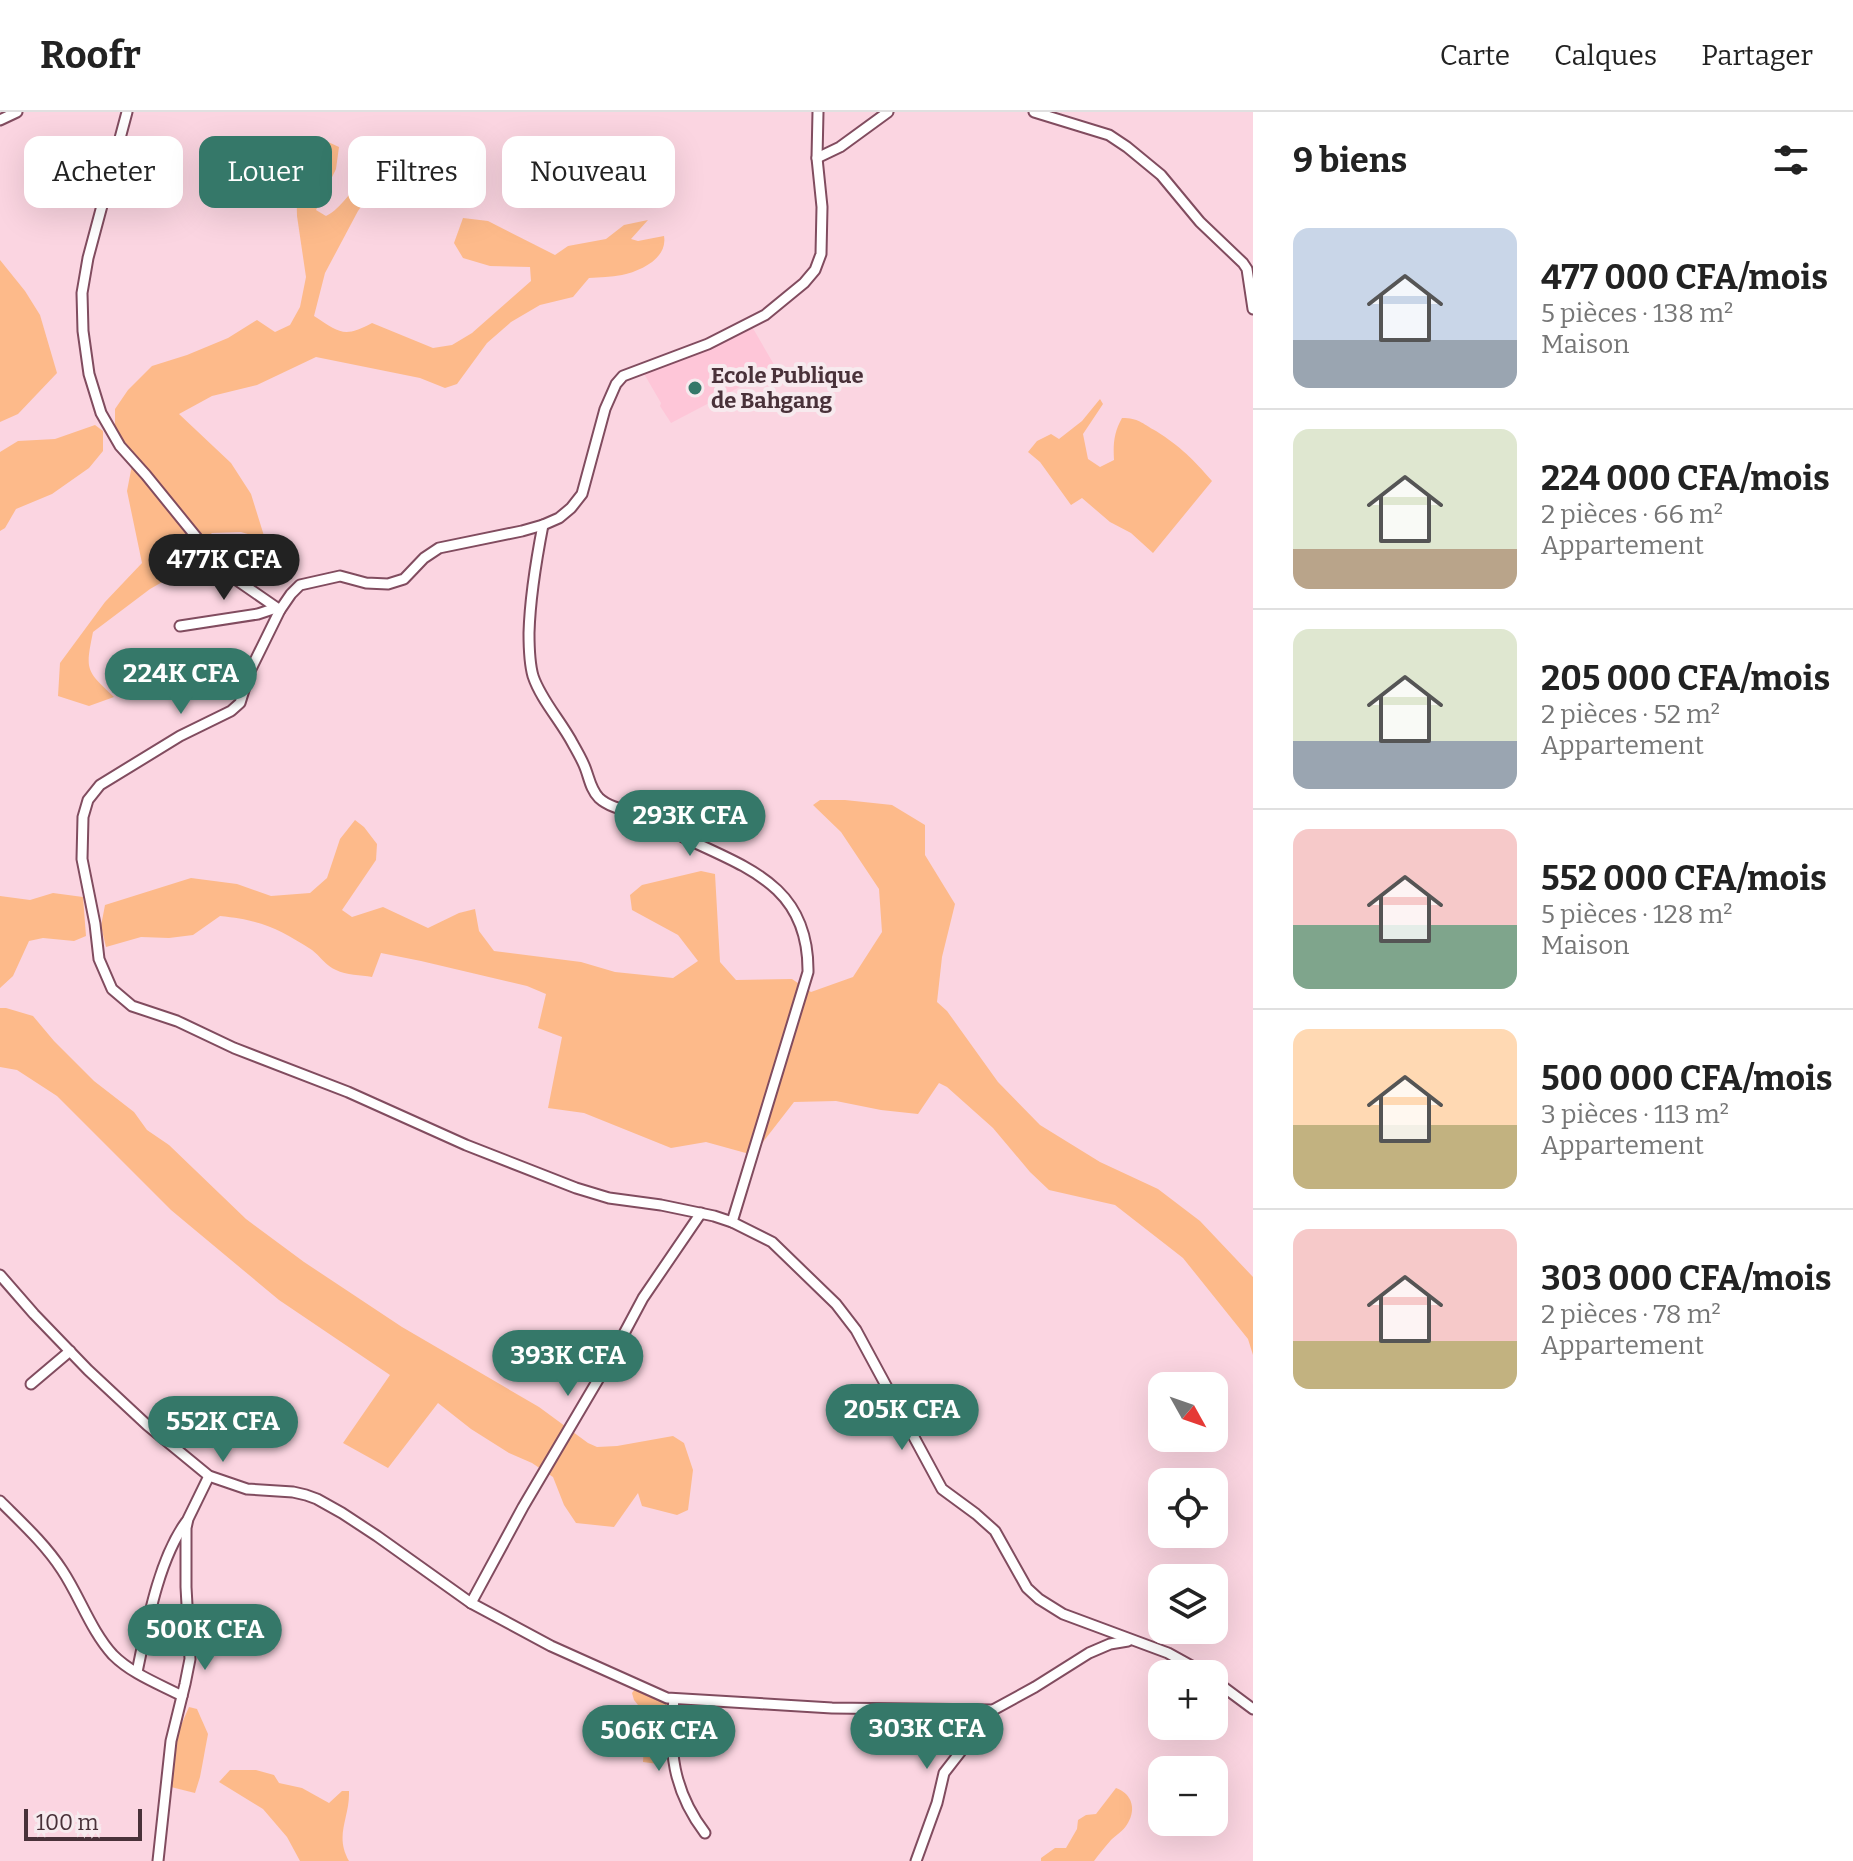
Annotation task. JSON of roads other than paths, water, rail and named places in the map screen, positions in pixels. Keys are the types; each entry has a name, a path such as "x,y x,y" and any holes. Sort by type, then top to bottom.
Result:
{"street":[{"path":"0,120 17,112"},
{"path":"127,112 88,258 82,293 89,374 101,413 120,446 215,560 238,581 278,609"},
{"path":"818,112 817,158 822,207 821,254 815,270 765,315 708,344 623,376 605,409 582,494 571,508 543,525 439,548 424,558 404,579 388,584 366,583 340,576 300,585 278,609 250,671 240,703 100,785 88,800 83,817 82,859 99,959 112,989 132,1006 177,1021 234,1048 348,1092 466,1145 576,1188 609,1198 701,1213 732,1222 772,1242 836,1304 856,1330 942,1489 995,1531 1027,1588 1063,1614 1181,1660"},
{"path":"817,158 840,147 888,112"},
{"path":"1034,112 1109,135 1161,175 1200,222 1243,263 1247,269 1253,309"},
{"path":"543,525 529,611 529,653 533,676 570,738 597,796 607,804 648,818 751,869 786,898 801,925 809,950 808,972 732,1222"},
{"path":"180,626 278,609"},
{"path":"471,1603 643,1298 701,1213"},
{"path":"0,1275 70,1351 147,1425 209,1476 247,1489 293,1492 317,1499 377,1536 471,1603 551,1646 659,1695 674,1699 832,1708 993,1710"},
{"path":"31,1384 70,1351"},
{"path":"137,1672 164,1564 209,1476"},
{"path":"0,1501 52,1555 111,1653 137,1672 182,1696"},
{"path":"158,1861 171,1741 190,1659 185,1574 188,1519"},
{"path":"916,1861 937,1803 944,1773 993,1710 1089,1653 1131,1640"},
{"path":"1228,1690 1253,1709"},
{"path":"674,1699 672,1757 686,1802 705,1833"}],"place":[{"name":"Ecole Publique de Bahgang","path":"695,388"}]}
